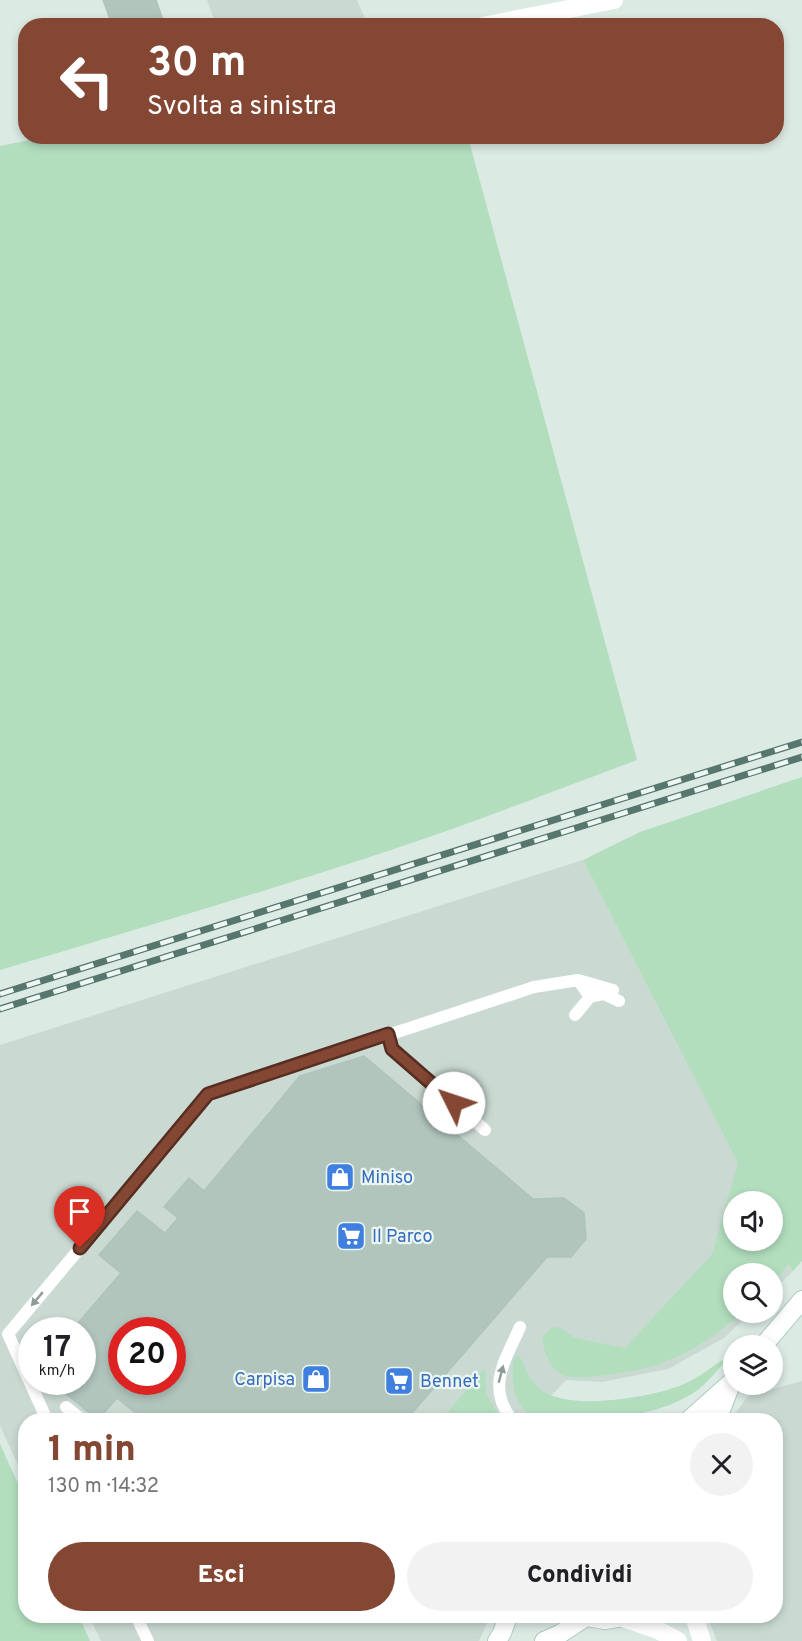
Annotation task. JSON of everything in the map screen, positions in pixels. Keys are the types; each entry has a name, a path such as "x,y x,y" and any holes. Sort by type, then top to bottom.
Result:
{"main road":[{"path":"523,18 614,0"},
{"path":"772,1335 802,1300"},
{"path":"697,1413 723,1389"},
{"path":"720,1413 727,1395"},
{"path":"496,1641 506,1623"},
{"path":"544,1641 560,1634 575,1623"},
{"path":"641,1623 678,1641"},
{"path":"696,1623 702,1641"}],"lane":[{"path":"578,980 590,997"},
{"path":"44,1413 8,1334 208,1094 534,987 578,980 616,995 604,994 590,997 575,1015"},
{"path":"388,1034 392,1049 485,1130"},
{"path":"506,1413 503,1409 498,1378 520,1327"},
{"path":"66,1407 73,1413"},
{"path":"139,1623 148,1641"}],"shaded area":[{"path":"207,0 357,0 365,18 213,18"},
{"path":"583,860 753,1191 723,1191 723,1251 783,1250 793,1271 783,1281 783,1263 723,1263 723,1323 740,1323 727,1335 723,1335 723,1339 668,1369 602,1382 566,1380 535,1413 18,1413 18,1465 0,1426 0,1045"},
{"path":"802,1381 802,1641 717,1641 711,1626 711,1623 783,1623 783,1413 735,1413 748,1396 783,1395 783,1386"},
{"path":"92,1623 487,1623 479,1641 101,1641"}],"green space":[{"path":"18,142 470,144 637,760 394,849 0,970 0,146"},
{"path":"802,777 802,1261 793,1271 789,1264 783,1271 783,1263 723,1263 723,1323 729,1323 713,1336 681,1355 659,1364 611,1374 571,1377 558,1372 551,1364 545,1353 543,1336 552,1327 561,1328 575,1338 625,1348 712,1254 723,1216 723,1251 783,1251 783,1191 730,1191 738,1163 583,860 640,832"},
{"path":"519,1355 531,1378 541,1390 570,1400 608,1400 648,1395 679,1386 723,1362 699,1389 668,1406 642,1413 529,1413 519,1403 513,1378 513,1361"},
{"path":"485,1368 486,1393 497,1413 447,1413"},
{"path":"0,1444 18,1484 18,1623 82,1623 90,1641 0,1641"}],"building":[{"path":"103,0 156,0 162,18 114,17 110,18"},
{"name":"Il Parco","path":"364,1056 533,1199 564,1198 584,1213 586,1239 571,1257 547,1257 412,1413 135,1413 117,1398 104,1413 89,1413 67,1395 96,1395 96,1317 83,1317 121,1273 99,1255 137,1211 165,1233 178,1218 164,1207 189,1178 204,1191 300,1076"}],"railway":[{"path":"0,994 802,742"},
{"path":"0,1009 802,757"}],"place":[{"name":"Miniso","path":"340,1177"},
{"name":"Il Parco","path":"351,1236"},
{"name":"Carpisa","path":"316,1379"},
{"name":"Bennet","path":"399,1381"}],"route":[{"path":"80,1248 208,1094 388,1034 392,1049 454,1103"}]}
